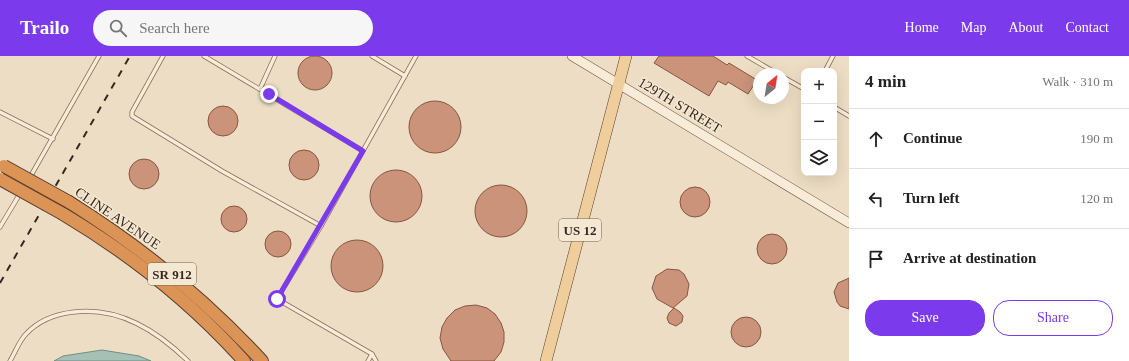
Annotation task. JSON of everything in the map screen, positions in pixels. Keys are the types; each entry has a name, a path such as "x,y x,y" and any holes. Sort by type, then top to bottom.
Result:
{"highway":[{"name":"CLINE AVENUE","path":"2,165 69,202 130,242 172,275 225,322 262,361"},
{"name":"CLINE AVENUE","path":"0,179 63,214 118,249 158,280 204,320 244,361"}],"main road":[{"name":"129TH STREET","path":"572,56 849,223"},
{"name":"US 12","path":"546,361 626,56"}],"lane":[{"path":"27,183 99,56"},
{"path":"163,56 132,112 132,116 222,171 321,226"},
{"path":"204,56 363,151"},
{"path":"260,89 275,56"},
{"path":"372,56 405,76"},
{"path":"376,361 372,354 277,299 321,226 416,56"},
{"path":"747,56 768,68"},
{"path":"827,68 833,56"},
{"path":"789,81 801,88"},
{"path":"837,109 849,116"},
{"path":"0,112 53,139"},
{"path":"0,227 23,189"},
{"path":"10,361 25,335 40,322 62,313 84,310 110,312 132,320 160,336 188,361"},
{"path":"368,361 372,354"}],"shaded area":[{"path":"102,350 139,356 151,361 54,361 63,356"}],"building":[{"path":"312,56 318,56 327,61 331,67 331,79 327,85 318,90 312,90 303,85 298,76 298,70 303,61"},
{"path":"659,56 713,56 727,65 729,63 753,78 753,86 748,94 728,82 726,85 718,81 709,96 654,63"},
{"path":"435,101 449,105 457,113 461,127 457,141 449,149 435,153 421,149 413,141 409,127 413,113 421,105"},
{"path":"223,106 234,110 238,121 234,132 223,136 212,132 208,121 212,110"},
{"path":"304,150 315,154 319,165 315,176 304,180 293,176 289,165 293,154"},
{"path":"144,159 155,163 159,174 155,185 144,189 133,185 129,174 133,163"},
{"path":"396,170 410,174 418,182 422,196 418,210 410,218 396,222 382,218 374,210 370,196 374,182 382,174"},
{"path":"501,185 515,189 523,197 527,211 523,225 515,233 501,237 487,233 479,225 475,211 479,197 487,189"},
{"path":"695,187 706,191 710,202 706,213 695,217 684,213 680,202 684,191"},
{"path":"234,206 243,210 247,219 243,228 234,232 225,228 221,219 225,210"},
{"path":"278,231 287,235 291,244 287,253 278,257 269,253 265,244 269,235"},
{"path":"772,234 783,238 787,249 783,260 772,264 761,260 757,249 761,238"},
{"path":"357,240 371,244 379,252 383,266 379,280 371,288 357,292 343,288 335,280 331,266 335,252 343,244"},
{"path":"667,269 679,270 684,274 689,284 687,296 673,308 657,299 652,288 656,276"},
{"path":"849,278 849,309 840,306 834,292 838,283"},
{"path":"476,305 487,308 495,314 501,323 504,332 504,342 501,352 494,361 451,361 443,349 440,338 442,327 447,318 455,310 465,306"},
{"path":"674,308 683,316 682,322 676,326 669,323 667,318 669,313"},
{"path":"746,317 757,321 761,332 757,343 746,347 735,343 731,332 735,321"}],"railway":[{"path":"0,283 130,56"}],"route":[{"path":"269,94 363,151 321,226 277,299"}]}
